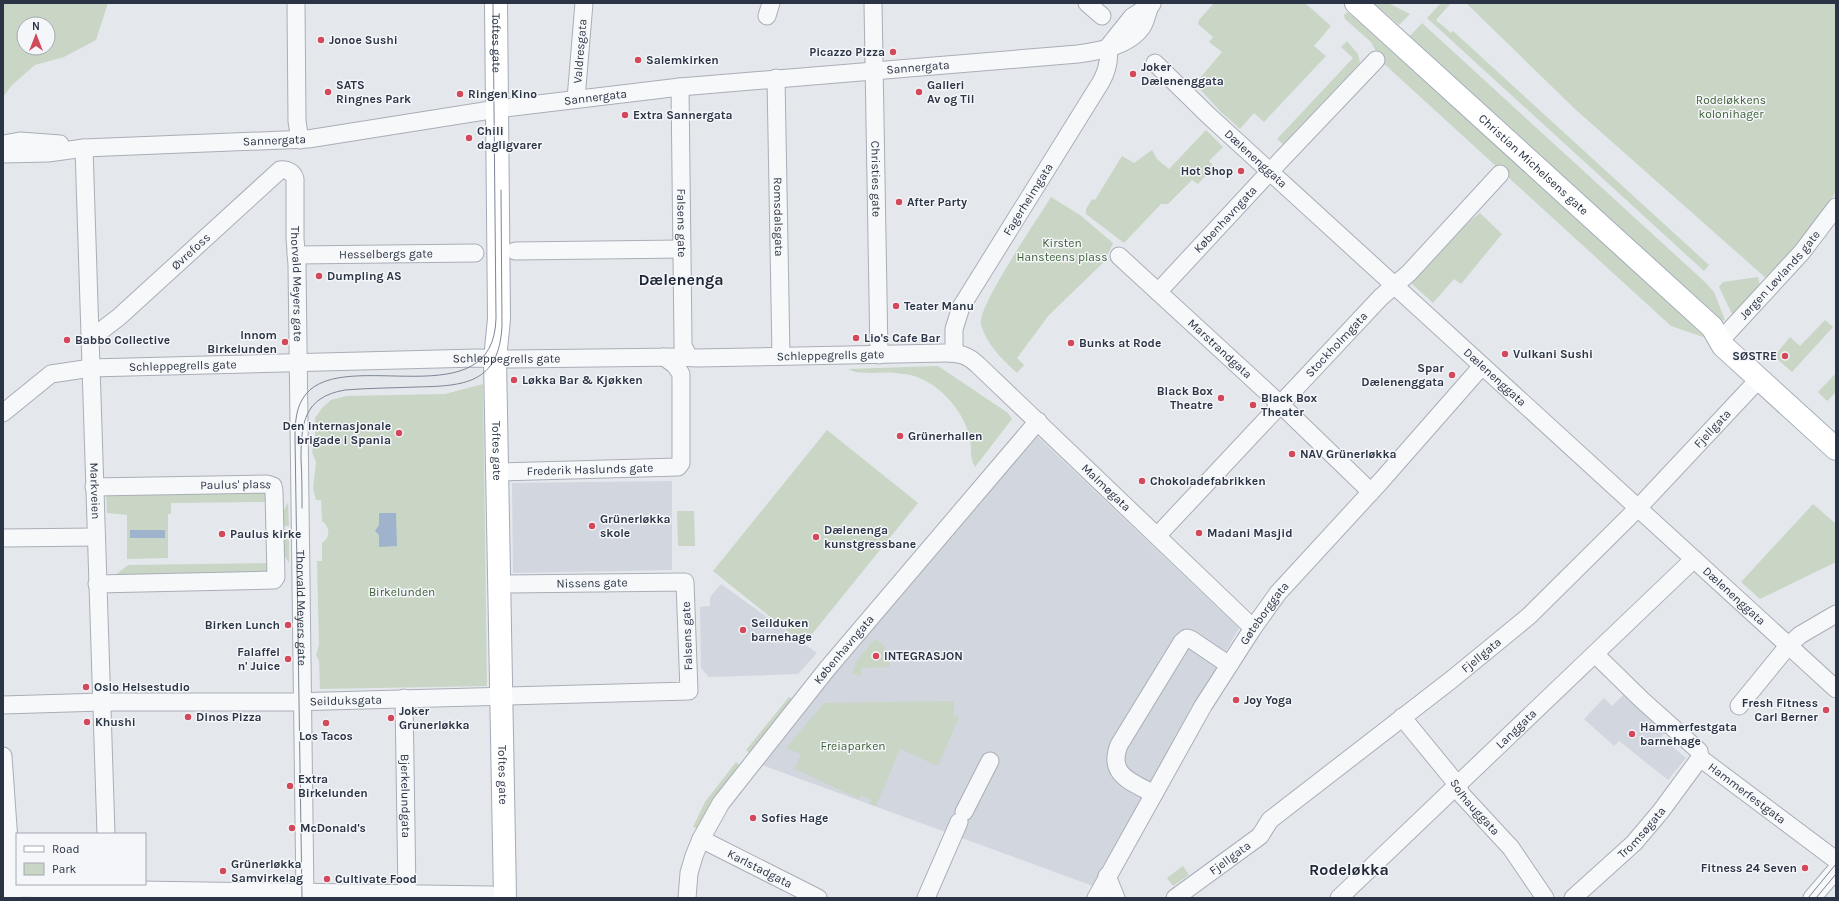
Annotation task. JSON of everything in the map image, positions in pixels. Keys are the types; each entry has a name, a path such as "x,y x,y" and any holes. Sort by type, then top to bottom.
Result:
{"main road":[{"name":"Toftes gate","path":"496,3 499,319 495,359 500,584 504,898"},
{"name":"Christian Michelsens gate","path":"1356,3 1720,334 1736,339 1836,430"},
{"name":"Christian Michelsens gate","path":"1720,334 1723,346 1836,449"}],"street":[{"path":"296,3 297,121 300,140"},
{"name":"Valdresgata","path":"576,99 584,3"},
{"name":"Christies gate","path":"873,3 879,355"},
{"path":"1087,3 1102,16"},
{"path":"1108,47 1129,40 1136,34 1143,26 1151,5"},
{"name":"Sannergata","path":"3,154 48,153 84,148 300,140 497,109 680,87 1078,54 1108,47"},
{"name":"Fagerheimgata","path":"954,353 954,328 961,307 1101,82 1106,72 1109,57 1108,47"},
{"name":"Københavngata","path":"1158,292 1376,60"},
{"name":"Dælenenggata","path":"1155,63 1208,115 1270,172 1388,291 1482,366 1836,689"},
{"name":"Romsdalsgata","path":"776,78 781,356"},
{"name":"Falsens gate","path":"680,87 682,341 689,357"},
{"name":"Sannergata","path":"3,144 10,142 33,141 84,148"},
{"name":"Markveien","path":"84,148 106,833"},
{"name":"Øvrefoss","path":"89,340 123,313 280,170 285,170 292,174"},
{"name":"Thorvald Meyers gate","path":"292,174 295,179 305,895"},
{"name":"Stockholmgata","path":"1158,535 1388,291 1409,273 1500,174"},
{"name":"Jørgen Løvlands gate","path":"1720,334 1802,252 1836,207"},
{"path":"515,251 682,249"},
{"name":"Hesselbergs gate","path":"296,255 475,253"},
{"name":"Marstrandgata","path":"1119,256 1280,404 1371,492"},
{"name":"Schleppegrells gate","path":"3,413 50,374 91,368 495,359 954,353"},
{"name":"Malmøgata","path":"954,353 967,356 973,360 1158,535 1253,628"},
{"name":"Frederik Haslunds gate","path":"497,472 678,467 681,463 681,374 675,364 664,357"},
{"name":"Gøteborggata","path":"1096,898 1203,706 1253,628 1278,593 1371,492 1482,366"},
{"name":"Fjellgata","path":"1175,898 1260,836 1270,820 1529,616 1638,508 1759,379"},
{"name":"Københavngata","path":"687,898 689,873 701,839 721,803 800,702 1038,421"},
{"name":"Paulus' plass","path":"94,487 267,484 273,486 275,497 276,577 274,580 97,584"},
{"path":"3,538 96,537"},
{"name":"Langgata","path":"1339,898 1694,559"},
{"name":"Falsens gate","path":"685,582 689,691"},
{"name":"Nissens gate","path":"500,584 685,582"},
{"path":"1739,706 1788,646 1800,635 1836,614"},
{"path":"1154,794 1119,773 1115,763 1116,754 1120,745 1182,642 1186,638 1192,640 1229,665"},
{"name":"Hammerfestgata","path":"1595,654 1642,700 1699,751 1700,758 1836,860"},
{"name":"Seilduksgata","path":"3,705 102,702 302,701 689,691"},
{"name":"Bjerkelundgata","path":"404,698 406,894"},
{"name":"Solhauggata","path":"1402,717 1462,794 1511,848 1545,898"},
{"path":"3,756 10,891 108,891 305,895 406,894 491,896 504,898"},
{"name":"Tromsøgata","path":"1573,898 1634,843 1661,811 1700,758"},
{"path":"926,898 962,817 990,761"},
{"name":"Karlstadgata","path":"701,839 818,898"},
{"path":"1812,898 1836,870"},
{"path":"1107,876 1116,898"}],"shaded area":[{"path":"1037,436 1239,628 1093,886 754,762"},
{"name":"Grünerløkka skole","path":"672,481 672,570 513,573 512,483"},
{"name":"Seilduken barnehage","path":"721,584 817,653 798,674 709,677 701,668 700,607 710,606 710,597"},
{"name":"Hammerfestgata barnehage","path":"1625,693 1666,732 1661,737 1686,758 1668,780 1619,741 1614,746 1584,719 1604,698 1612,706"}],"green space":[{"path":"3,3 108,3 96,40 64,57 35,65 12,85 3,97"},
{"path":"1214,3 1305,3 1331,26 1314,46 1326,56 1264,122 1254,113 1240,129 1221,112 1195,84 1222,52 1209,42 1213,37 1198,24 1199,20"},
{"path":"1374,3 1388,3 1410,14 1399,25"},
{"path":"1441,3 1451,3 1436,20 1451,33 1453,31 1709,265 1704,271 1427,18"},
{"name":"Rodeløkkens kolonihager","path":"1466,3 1836,3 1836,192 1818,218 1767,279 1576,110"},
{"path":"1347,12 1366,25 1706,338 1671,326 1381,61 1371,42 1345,19 1344,15"},
{"path":"1422,23 1706,283 1714,292 1725,320 1722,321 1410,36"},
{"path":"1347,41 1358,54 1360,63 1283,144 1277,139 1353,58 1341,47"},
{"path":"1206,130 1223,147 1209,161 1214,167 1198,184 1192,180 1168,204 1161,204 1124,243 1086,214 1086,209 1092,199 1095,200 1122,156 1134,163 1152,150 1157,159 1169,169"},
{"name":"Kirsten Hansteens plass","path":"1051,197 1080,215 1113,243 1105,261 1049,315 1017,358 1024,365 1017,373 1001,357 987,339 981,325 982,315 998,282"},
{"path":"1480,213 1502,234 1461,284 1454,279 1433,303 1412,284 1413,281 1471,220"},
{"path":"1758,277 1760,285 1734,314 1732,314 1719,287 1723,282"},
{"path":"1825,320 1833,327 1792,372 1775,357 1790,337 1800,346"},
{"path":"938,366 1008,413 1012,419 975,467 971,456 968,430 964,420 944,394 935,387 926,381 909,375 859,372 848,369"},
{"path":"1836,373 1836,392 1827,401 1818,392"},
{"name":"Birkelunden","path":"483,384 487,686 320,689 319,661 316,655 319,645 317,561 322,561 322,543 327,538 328,529 322,521 321,500 316,500 313,489 316,462 312,452 315,441 315,418 322,408 331,400 346,396 445,394"},
{"name":"Dælenenga kunstgressbane","path":"827,430 918,503 804,644 713,571"},
{"path":"265,491 265,502 171,503 171,514 168,514 168,558 127,559 127,515 107,513 106,494"},
{"path":"288,502 289,526 278,526 280,518"},
{"path":"1813,504 1836,524 1836,562 1760,599 1741,582"},
{"path":"677,511 694,511 695,546 678,546"},
{"path":"278,537 289,537 289,563 281,550"},
{"path":"270,563 270,577 109,580 128,565"},
{"path":"875,639 885,647 889,654 890,667 861,668 861,676 851,673 855,668 854,664"},
{"path":"789,697 794,700 752,755 746,750"},
{"name":"Freiaparken","path":"954,701 954,716 959,717 938,766 900,749 876,806 869,804 871,800 861,795 859,799 795,769 801,754 786,748 824,703"},
{"path":"736,762 742,767 699,829 693,827 705,802"},
{"path":"1183,866 1189,875 1173,886 1167,878"}],"water":[{"path":"379,513 396,513 397,546 379,547 379,535 375,531 379,525"},
{"path":"130,530 165,530 165,538 130,538"}],"tram line":[{"path":"302,898 295,437 297,414 300,404 306,394 326,381 352,376 415,376 446,374 471,366 489,349 496,318 493,3"},
{"path":"302,508 302,434 304,423 313,405 331,393 345,390 464,383 476,378 486,371 494,360 499,345 502,326 501,190"},
{"path":"1808,898 1836,864"},
{"path":"1816,898 1836,874"}],"place":[{"name":"Jonoe Sushi","path":"321,40"},
{"name":"Picazzo Pizza","path":"893,52"},
{"name":"Salemkirken","path":"638,60"},
{"name":"Joker Dælenenggata","path":"1133,74"},
{"name":"SATS Ringnes Park","path":"328,92"},
{"name":"Galleri Av og Til","path":"919,92"},
{"name":"Ringen Kino","path":"460,94"},
{"name":"Extra Sannergata","path":"625,115"},
{"name":"Chili dagligvarer","path":"469,138"},
{"name":"Hot Shop","path":"1241,171"},
{"name":"After Party","path":"899,202"},
{"name":"Dumpling AS","path":"319,276"},
{"name":"Teater Manu","path":"896,306"},
{"name":"Lio's Cafe Bar","path":"856,338"},
{"name":"Babbo Collective","path":"67,340"},
{"name":"Innom Birkelunden","path":"285,342"},
{"name":"Bunks at Rode","path":"1071,343"},
{"name":"Vulkani Sushi","path":"1505,354"},
{"name":"SØSTRE","path":"1785,356"},
{"name":"Spar Dælenenggata","path":"1452,375"},
{"name":"Løkka Bar & Kjøkken","path":"514,380"},
{"name":"Black Box Theatre","path":"1221,398"},
{"name":"Black Box Theater","path":"1253,405"},
{"name":"Den internasjonale brigade i Spania","path":"399,433"},
{"name":"Grünerhallen","path":"900,436"},
{"name":"NAV Grünerløkka","path":"1292,454"},
{"name":"Chokoladefabrikken","path":"1142,481"},
{"name":"Grünerløkka skole","path":"592,526"},
{"name":"Madani Masjid","path":"1199,533"},
{"name":"Paulus kirke","path":"222,534"},
{"name":"Dælenenga kunstgressbane","path":"816,537"},
{"name":"Birken Lunch","path":"288,625"},
{"name":"Seilduken barnehage","path":"743,630"},
{"name":"INTEGRASJON","path":"876,656"},
{"name":"Falaffel n' Juice","path":"288,659"},
{"name":"Oslo Helsestudio","path":"86,687"},
{"name":"Joy Yoga","path":"1236,700"},
{"name":"Fresh Fitness Carl Berner","path":"1826,710"},
{"name":"Dinos Pizza","path":"188,717"},
{"name":"Joker Grunerløkka","path":"391,718"},
{"name":"Khushi","path":"87,722"},
{"name":"Los Tacos","path":"326,723"},
{"name":"Hammerfestgata barnehage","path":"1632,734"},
{"name":"Extra Birkelunden","path":"290,786"},
{"name":"Sofies Hage","path":"753,818"},
{"name":"McDonald's","path":"292,828"},
{"name":"Fitness 24 Seven","path":"1805,868"},
{"name":"Grünerløkka Samvirkelag","path":"223,871"},
{"name":"Cultivate Food","path":"327,879"}],"district":[{"name":"Dælenenga","path":"681,279"},
{"name":"Rodeløkka","path":"1349,869"}]}
